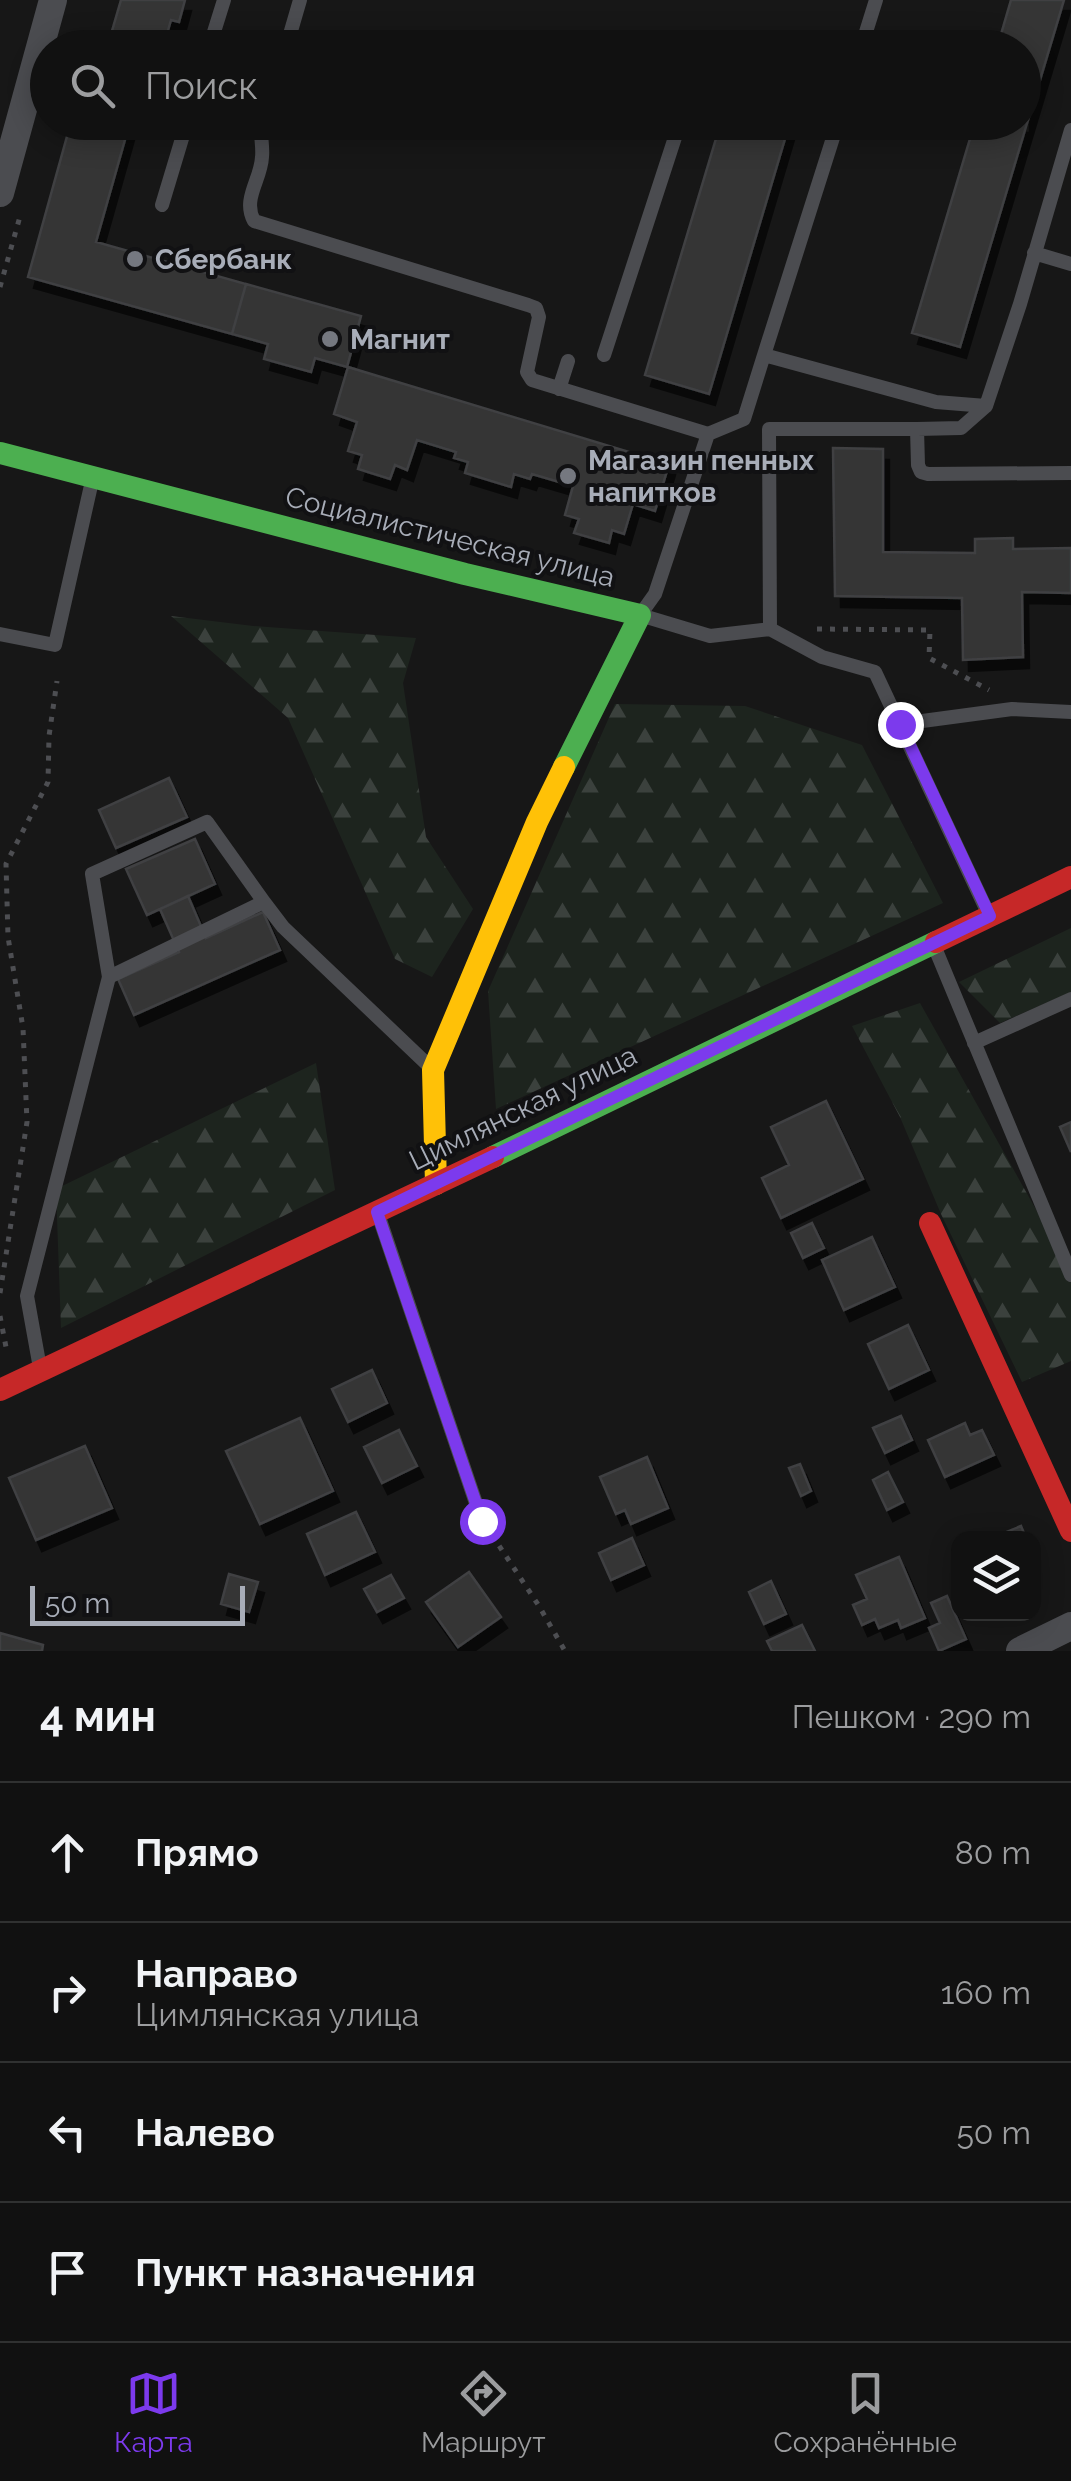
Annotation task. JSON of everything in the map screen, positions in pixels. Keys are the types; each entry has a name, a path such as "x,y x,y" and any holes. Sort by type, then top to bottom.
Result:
{"street":[{"path":"47,30 52,0"},
{"path":"0,193 30,100"},
{"name":"Социалистическая улица","path":"0,453 465,574 640,615 537,822 434,1070 436,1184"},
{"name":"Цимлянская улица","path":"0,1390 1071,878"},
{"path":"930,1223 1071,1531"},
{"path":"1020,1651 1071,1626"}],"lane":[{"path":"215,30 224,0"},
{"path":"291,30 300,0"},
{"path":"867,30 876,0"},
{"path":"262,140 262,158 249,211 254,221 536,308 539,325 527,372 532,380 708,434 744,420 769,428 960,428 986,406 1071,130"},
{"path":"162,205 182,140"},
{"path":"604,355 674,140"},
{"path":"744,420 832,140"},
{"path":"1034,253 1071,264"},
{"path":"764,355 936,402 986,406"},
{"path":"559,389 568,361"},
{"path":"769,428 770,629"},
{"path":"917,428 918,465 921,472 928,474 1070,470"},
{"path":"708,434 655,594 640,615 710,636 770,629 822,657 875,672 990,916"},
{"path":"0,634 55,645 93,477"},
{"path":"900,724 1012,710 1071,712"},
{"path":"40,1371 27,1296 109,977 92,874 207,822 284,927 434,1070"},
{"path":"109,977 264,902"},
{"path":"934,944 1071,1275"},
{"path":"974,1042 1071,999"},
{"path":"377,1212 482,1521"}],"path":[{"path":"770,629 930,630 929,658 1000,695"},
{"path":"0,1292 27,1122 23,1028 8,937 6,864 48,782 49,736 57,681"},
{"path":"0,1316 6,1349"},
{"path":"482,1521 565,1651"}],"green space":[{"path":"171,616 416,638 403,683 426,837 473,909 432,977 395,959 288,718"},
{"path":"615,704 745,706 862,745 943,903 496,1109 488,991"},
{"path":"1071,928 1071,992 1000,1023 959,982"},
{"path":"920,1003 1071,1272 1071,1361 1022,1382 941,1214 900,1117 852,1026"},
{"path":"316,1063 335,1190 61,1328 56,1189"}],"building":[{"path":"121,0 185,0 179,22 171,20 168,30 112,30"},
{"path":"1011,0 1064,0 1041,77 1041,30 1002,30"},
{"path":"66,140 125,140 96,242 246,284 232,334 28,277"},
{"path":"716,140 785,140 709,394 645,375"},
{"path":"970,140 1022,140 960,347 912,333"},
{"path":"246,284 361,316 347,367 315,358 311,372 264,359 268,344 232,334"},
{"path":"348,367 669,464 655,511 633,504 624,534 612,530 609,543 574,533 579,519 565,515 573,486 532,474 530,479 514,474 511,487 465,473 468,462 454,458 456,452 417,440 407,470 395,465 390,479 358,469 362,455 348,451 357,422 334,414"},
{"path":"833,448 883,449 883,552 975,553 975,539 1013,538 1013,549 1071,548 1071,593 1022,592 1023,657 963,660 962,598 835,596"},
{"path":"169,778 187,817 116,848 99,810"},
{"path":"195,839 215,884 147,915 126,869"},
{"path":"188,896 206,938 263,912 280,950 134,1015 118,979 179,952 160,909"},
{"path":"826,1101 863,1179 781,1218 762,1178 789,1165 771,1127"},
{"path":"1071,1122 1071,1152 1060,1127"},
{"path":"812,1223 824,1248 803,1258 791,1233"},
{"path":"872,1237 895,1287 844,1310 822,1260"},
{"path":"908,1325 929,1370 889,1389 868,1344"},
{"path":"372,1370 387,1403 348,1422 332,1389"},
{"path":"901,1416 912,1440 885,1453 873,1428"},
{"path":"300,1418 333,1491 260,1524 226,1451"},
{"path":"965,1423 970,1435 982,1430 994,1455 945,1477 928,1440"},
{"path":"399,1430 417,1466 382,1483 364,1447"},
{"path":"85,1446 112,1508 36,1540 9,1478"},
{"path":"647,1457 668,1508 631,1524 625,1510 616,1514 600,1477"},
{"path":"800,1464 811,1491 801,1496 789,1468"},
{"path":"888,1472 903,1502 887,1510 873,1480"},
{"path":"356,1512 375,1552 325,1575 307,1534"},
{"path":"632,1538 644,1565 611,1580 599,1553"},
{"path":"899,1557 925,1618 901,1628 898,1620 879,1628 875,1619 862,1625 853,1605 867,1599 856,1575"},
{"path":"469,1572 501,1617 458,1647 426,1602"},
{"path":"229,1574 258,1582 249,1612 221,1604"},
{"path":"391,1575 404,1598 377,1612 364,1589"},
{"path":"771,1581 786,1614 764,1624 749,1592"},
{"path":"947,1596 951,1621 958,1621 966,1639 939,1651 929,1628 940,1623 931,1603"},
{"path":"802,1625 815,1651 772,1651 767,1641"},
{"path":"0,1633 43,1645 42,1651 0,1651"}],"traffic: fast":[{"path":"0,453 465,574 640,615 564,767"},
{"path":"493,1157 936,942"}],"traffic: slow":[{"path":"436,1184 433,1070 564,767"}],"traffic: jam":[{"path":"936,942 1071,877"},
{"path":"0,1390 493,1157"},
{"path":"930,1223 1071,1531"}],"place":[{"name":"Сбербанк","path":"135,259"},
{"name":"Магнит","path":"330,339"},
{"name":"Магазин пенных напитков","path":"568,476"}],"route":[{"path":"482,1521 377,1212 990,916 900,724"}]}
